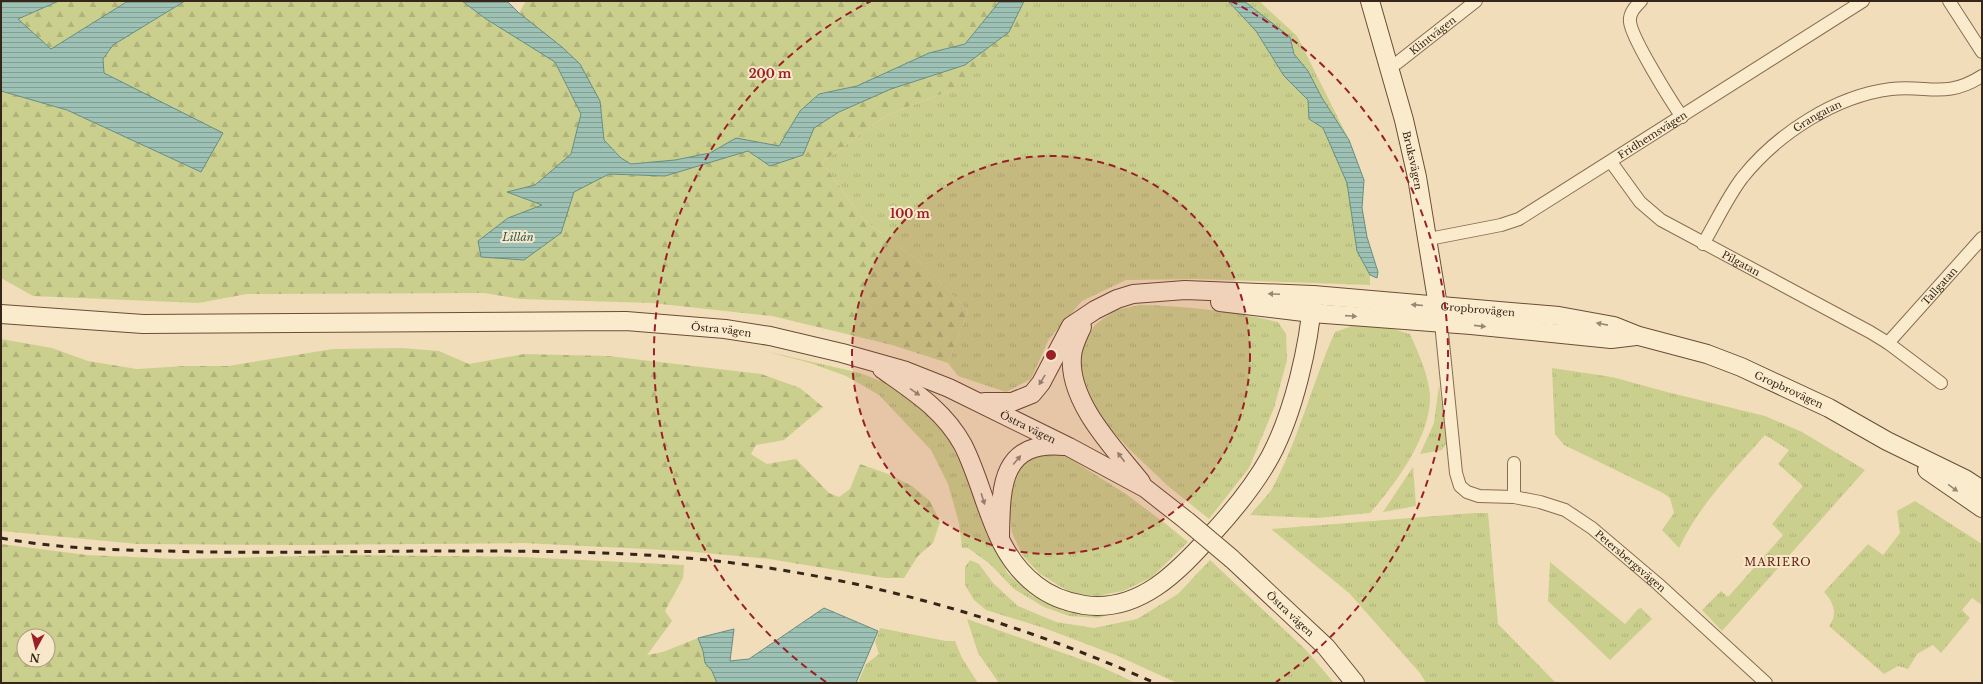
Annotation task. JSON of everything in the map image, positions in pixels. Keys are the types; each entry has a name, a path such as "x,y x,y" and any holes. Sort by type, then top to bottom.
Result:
{"street":[{"name":"Bruksvägen","path":"1370,1 1406,127 1429,239 1440,315"},
{"name":"Klintvägen","path":"1388,67 1397,63 1476,1"},
{"path":"1641,1 1635,6 1631,15 1633,33 1682,117"},
{"name":"Fridhemsvägen","path":"1429,239 1501,225 1519,219 1612,162 1863,1"},
{"path":"1949,1 1982,52"},
{"name":"Grangatan","path":"1703,244 1738,184 1757,161 1793,131 1820,114 1864,95 1883,90 1900,88 1947,90 1960,88 1982,76"},
{"name":"Pilgatan","path":"1612,162 1629,188 1650,212 1661,220 1703,244 1870,332 1892,339 1941,383"},
{"name":"Tallgatan","path":"1892,339 1982,238"},
{"name":"Gropbrovägen","path":"1087,315 1117,299 1154,292 1182,298 1312,304 1440,315 1612,339 1639,336 1707,354 1741,367 1829,408 1887,441 1965,479 1982,490"},
{"path":"872,361 929,402 942,415 954,431 969,458 990,520 1014,562 1024,575 1054,597 1091,606 1107,606 1128,602 1145,595 1160,585 1194,554 1248,493 1270,456 1292,400 1307,347 1312,304"},
{"name":"Östra vägen","path":"1,314 143,324 626,321 733,330 815,345 906,371 979,402 1069,447 1145,488 1232,558 1326,647 1354,683"},
{"path":"979,402 1012,402 1032,394 1041,383 1071,326 1087,315"},
{"path":"1087,315 1075,343 1072,355 1074,381 1084,405 1145,488"},
{"name":"Petersbergsvägen","path":"1440,315 1456,473 1460,486 1467,492 1479,496 1514,497 1540,502 1564,510 1592,528 1658,584 1766,683"},
{"name":"Gropbrovägen","path":"1887,441 1982,508"},
{"path":"1000,537 1004,482 1009,470 1018,457 1038,446 1049,445 1069,447"},
{"path":"1514,463 1514,497"}],"green space":[{"path":"59,1 128,1 51,49 18,19"},
{"path":"185,1 462,1 486,19 555,62 581,114 571,154 535,185 508,192 543,205 508,218 561,233 574,192 609,174 665,176 748,151 770,166 803,155 814,128 839,112 891,89 965,65 1009,32 1024,1 1031,1 1028,13 1006,48 954,89 887,115 822,162 863,219 925,266 968,311 948,363 892,345 772,316 652,303 520,299 484,293 247,294 198,303 33,296 1,278 1,91 67,110 201,172 113,77 104,73 103,59 113,45"},
{"path":"526,1 1000,1 965,44 929,53 857,86 819,94 800,111 779,147 736,138 710,153 675,160 631,164 621,158 604,140 600,101 519,13"},
{"path":"1031,1 1228,1 1256,31 1284,76 1308,100 1309,119 1323,128 1347,183 1357,251 1370,275 1370,285 1197,279 1126,280 1082,301 1049,339 1031,379 1006,392 958,376 948,363 968,311 925,266 863,219 822,162 887,115 954,89 1028,13"},
{"path":"1244,1 1259,1 1297,36 1349,140 1322,98 1308,71 1294,54 1290,37"},
{"path":"1140,305 1209,310 1261,318 1278,322 1286,334 1287,360 1274,408 1249,468 1209,519 1168,486 1130,450 1105,423 1090,397 1079,371 1082,342 1096,324 1116,310"},
{"path":"1355,325 1386,327 1410,334 1426,374 1430,398 1428,413 1418,444 1400,475 1370,513 1317,518 1250,515 1272,489 1282,470 1335,332"},
{"path":"1,339 52,348 88,361 137,369 185,366 228,366 333,349 402,348 439,351 469,364 524,354 608,356 761,374 800,388 823,407 784,440 756,445 751,454 767,464 796,459 829,493 839,497 850,489 860,464 888,474 912,486 930,501 940,522 933,543 918,556 904,578 885,578 769,559 685,551 524,543 302,545 138,544 1,531"},
{"path":"765,351 860,373 896,387 939,420 963,468 986,533 1008,574 1033,596 1063,611 1113,614 1098,618 1069,616 1044,607 1014,589 990,564 968,548 962,548 959,523 948,484 931,450 879,395 846,376 810,363"},
{"path":"1552,368 1612,377 1765,416 1802,432 1865,470 1722,631 1702,610 1721,591 1728,597 1783,535 1772,524 1803,486 1778,464 1789,450 1765,435 1718,488 1687,532 1679,548 1662,530 1674,513 1670,498 1663,493 1564,445 1555,434"},
{"path":"1439,385 1447,442 1442,450 1420,454 1434,423"},
{"path":"1036,452 1056,452 1072,460 1126,494 1188,542 1152,577 1123,591 1091,597 1068,591 1040,574 1023,556 1012,533 1009,508 1012,486 1021,463"},
{"path":"1413,467 1416,506 1383,512"},
{"path":"1915,501 1982,544 1982,605 1972,598 1962,610 1970,618 1941,653 1933,645 1917,654 1908,669 1898,666 1884,674 1829,626 1832,622 1834,609 1824,592 1868,544 1883,555 1900,533 1897,511"},
{"path":"1488,513 1498,624 1556,683 1426,683 1420,673 1349,593 1271,529"},
{"path":"1,544 87,555 177,559 347,555 522,557 684,565 683,578 665,611 672,621 647,655 663,652 698,638 703,651 705,663 712,671 717,683 1,683"},
{"path":"970,560 979,564 993,583 1018,606 1056,622 1094,628 1137,619 1178,594 1210,560 1306,650 1334,683 1177,683 1118,656 1044,628 986,610 974,600 965,585 965,567"},
{"path":"1550,562 1625,624 1638,609 1641,608 1652,619 1610,660 1548,601"},
{"path":"967,619 1097,665 1136,683 999,683 978,653"},
{"path":"880,628 946,641 955,641 962,658 978,683 860,683 859,680 866,664 879,654 875,642"}],"water":[{"path":"1,1 59,1 18,19 51,49 128,1 185,1 113,45 103,59 104,73 223,133 201,172 67,110 1,91"},
{"name":"Lillån","path":"462,1 507,1 519,13 562,47 580,64 600,101 604,140 621,158 631,164 675,160 710,153 736,138 779,146 800,111 819,94 857,86 929,53 965,44 1000,1 1024,1 1009,32 965,65 891,89 839,112 814,128 803,155 770,166 748,151 665,176 609,174 574,192 561,233 524,260 481,257 478,241 508,218 542,205 507,192 535,185 571,154 581,114 555,62 486,19"},
{"path":"1228,1 1244,1 1290,37 1294,54 1308,71 1322,98 1349,140 1364,180 1362,208 1367,237 1378,272 1377,278 1370,275 1357,251 1347,183 1323,128 1309,119 1308,100 1284,76 1256,31"},
{"path":"824,608 878,631 856,683 717,683 712,671 705,663 703,651 698,638 734,629 730,661 749,659"}],"railway":[{"path":"1,538 41,544 125,550 201,552 552,552 656,556 725,562 836,580 944,606 1051,641 1155,683"}],"district":[{"name":"MARIERO","path":"1778,562"}]}
